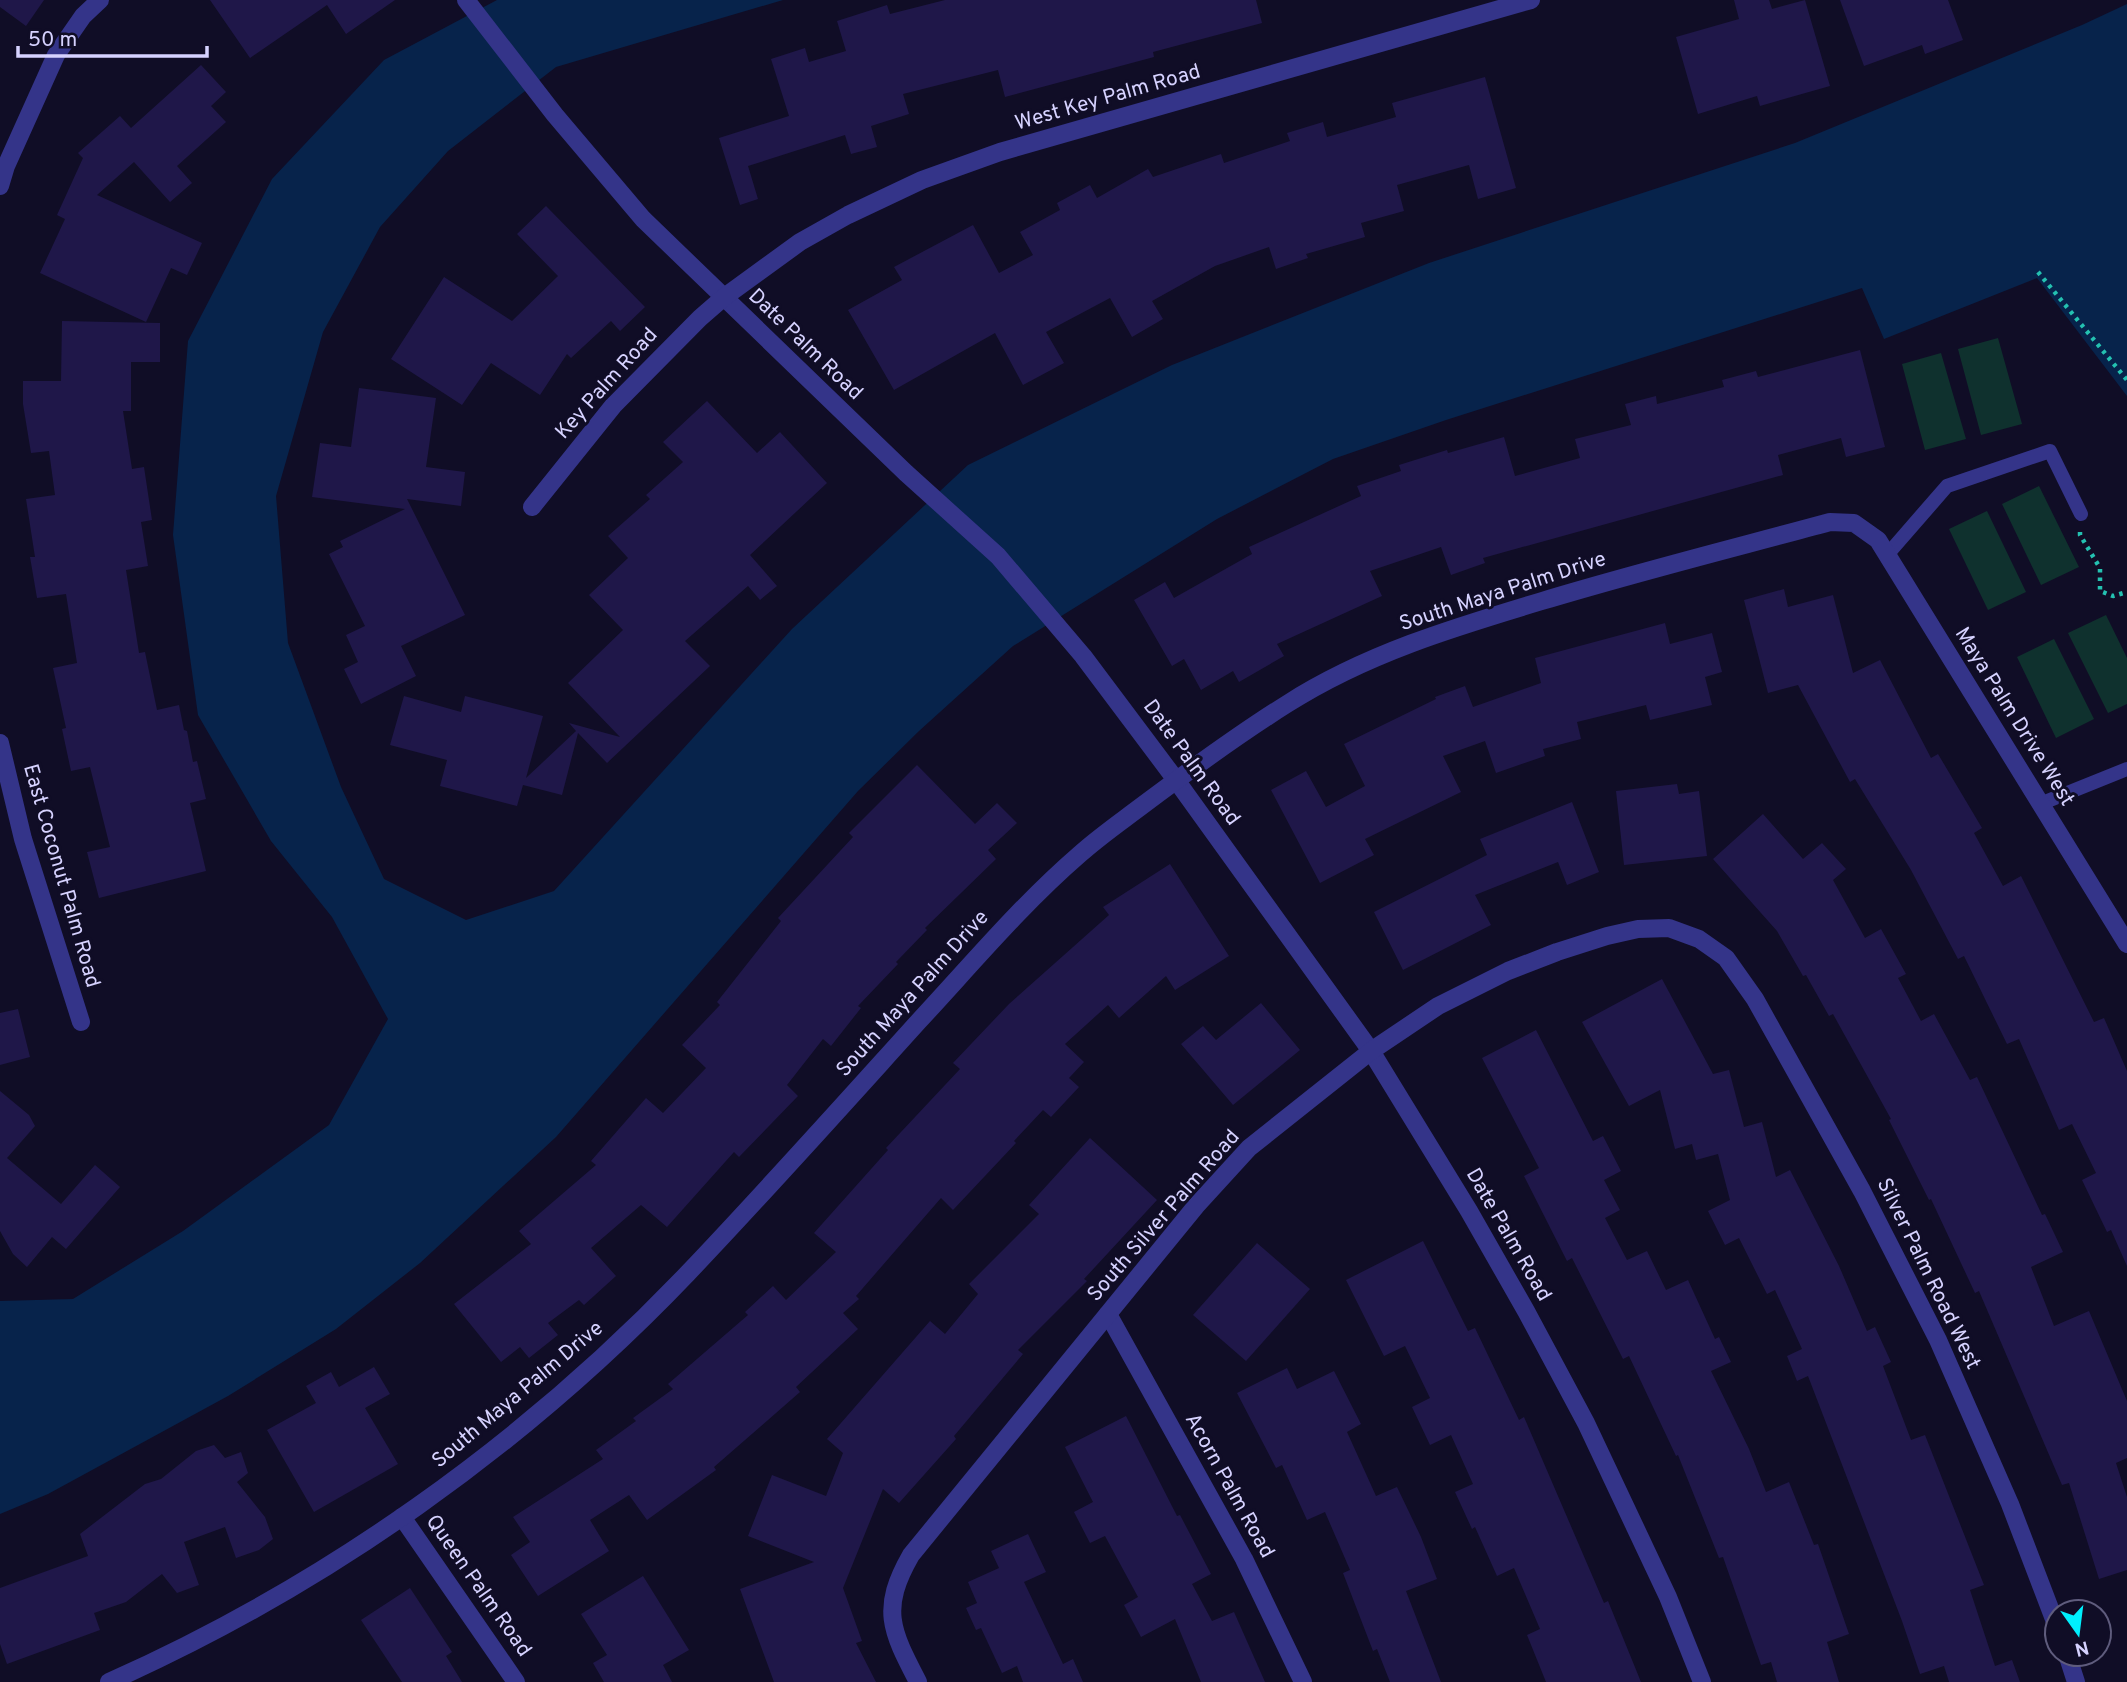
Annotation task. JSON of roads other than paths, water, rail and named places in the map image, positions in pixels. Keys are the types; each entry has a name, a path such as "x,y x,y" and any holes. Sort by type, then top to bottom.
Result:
{"street":[{"path":"0,186 6,166 56,55 83,16 100,0"},
{"name":"Date Palm Road","path":"466,0 555,115 643,219 906,473 998,556 1083,656 1176,780 1371,1051 1469,1211 1586,1423 1668,1597 1702,1682"},
{"name":"West Key Palm Road","path":"723,298 800,242 848,215 922,180 1000,152 1531,0"},
{"name":"Key Palm Road","path":"532,507 613,406 723,298"},
{"name":"South Maya Palm Drive","path":"110,1682 237,1618 329,1565 449,1484 532,1419 611,1349 687,1275 1006,924 1082,852 1176,780 1290,701 1349,671 1440,631 1618,578 1830,522 1854,523"},
{"name":"Maya Palm Drive West","path":"1854,523 1878,540 2127,943"},
{"name":"East Coconut Palm Road","path":"0,743 23,839 81,1022"},
{"name":"South Silver Palm Road","path":"918,1682 895,1634 891,1607 897,1579 911,1555 1196,1206 1249,1148 1371,1051 1437,1006 1508,971 1607,936 1638,929 1669,928 1699,939 1726,958"},
{"name":"Silver Palm Road West","path":"1726,958 1755,999 1855,1179 1938,1340 2010,1504 2046,1598"},
{"name":"Acorn Palm Road","path":"1108,1314 1244,1559 1303,1682"},
{"name":"Queen Palm Road","path":"402,1517 516,1682"}],"lane":[{"path":"1887,555 1947,486 2050,451 2081,514"},
{"path":"2040,804 2127,769"}],"water":[{"path":"497,0 783,0 556,67 448,151 380,227 323,332 276,496 288,643 341,787 384,879 466,920 554,891 792,629 968,465 1172,365 1429,263 1795,143 2127,4 2127,396 2037,278 1884,339 1862,288 1446,420 1333,459 1217,519 1013,646 919,731 858,791 556,1137 420,1263 336,1329 228,1396 48,1494 0,1514 0,1301 73,1299 183,1231 329,1125 388,1019 332,917 271,841 198,715 173,535 188,341 272,179 384,60"}]}
